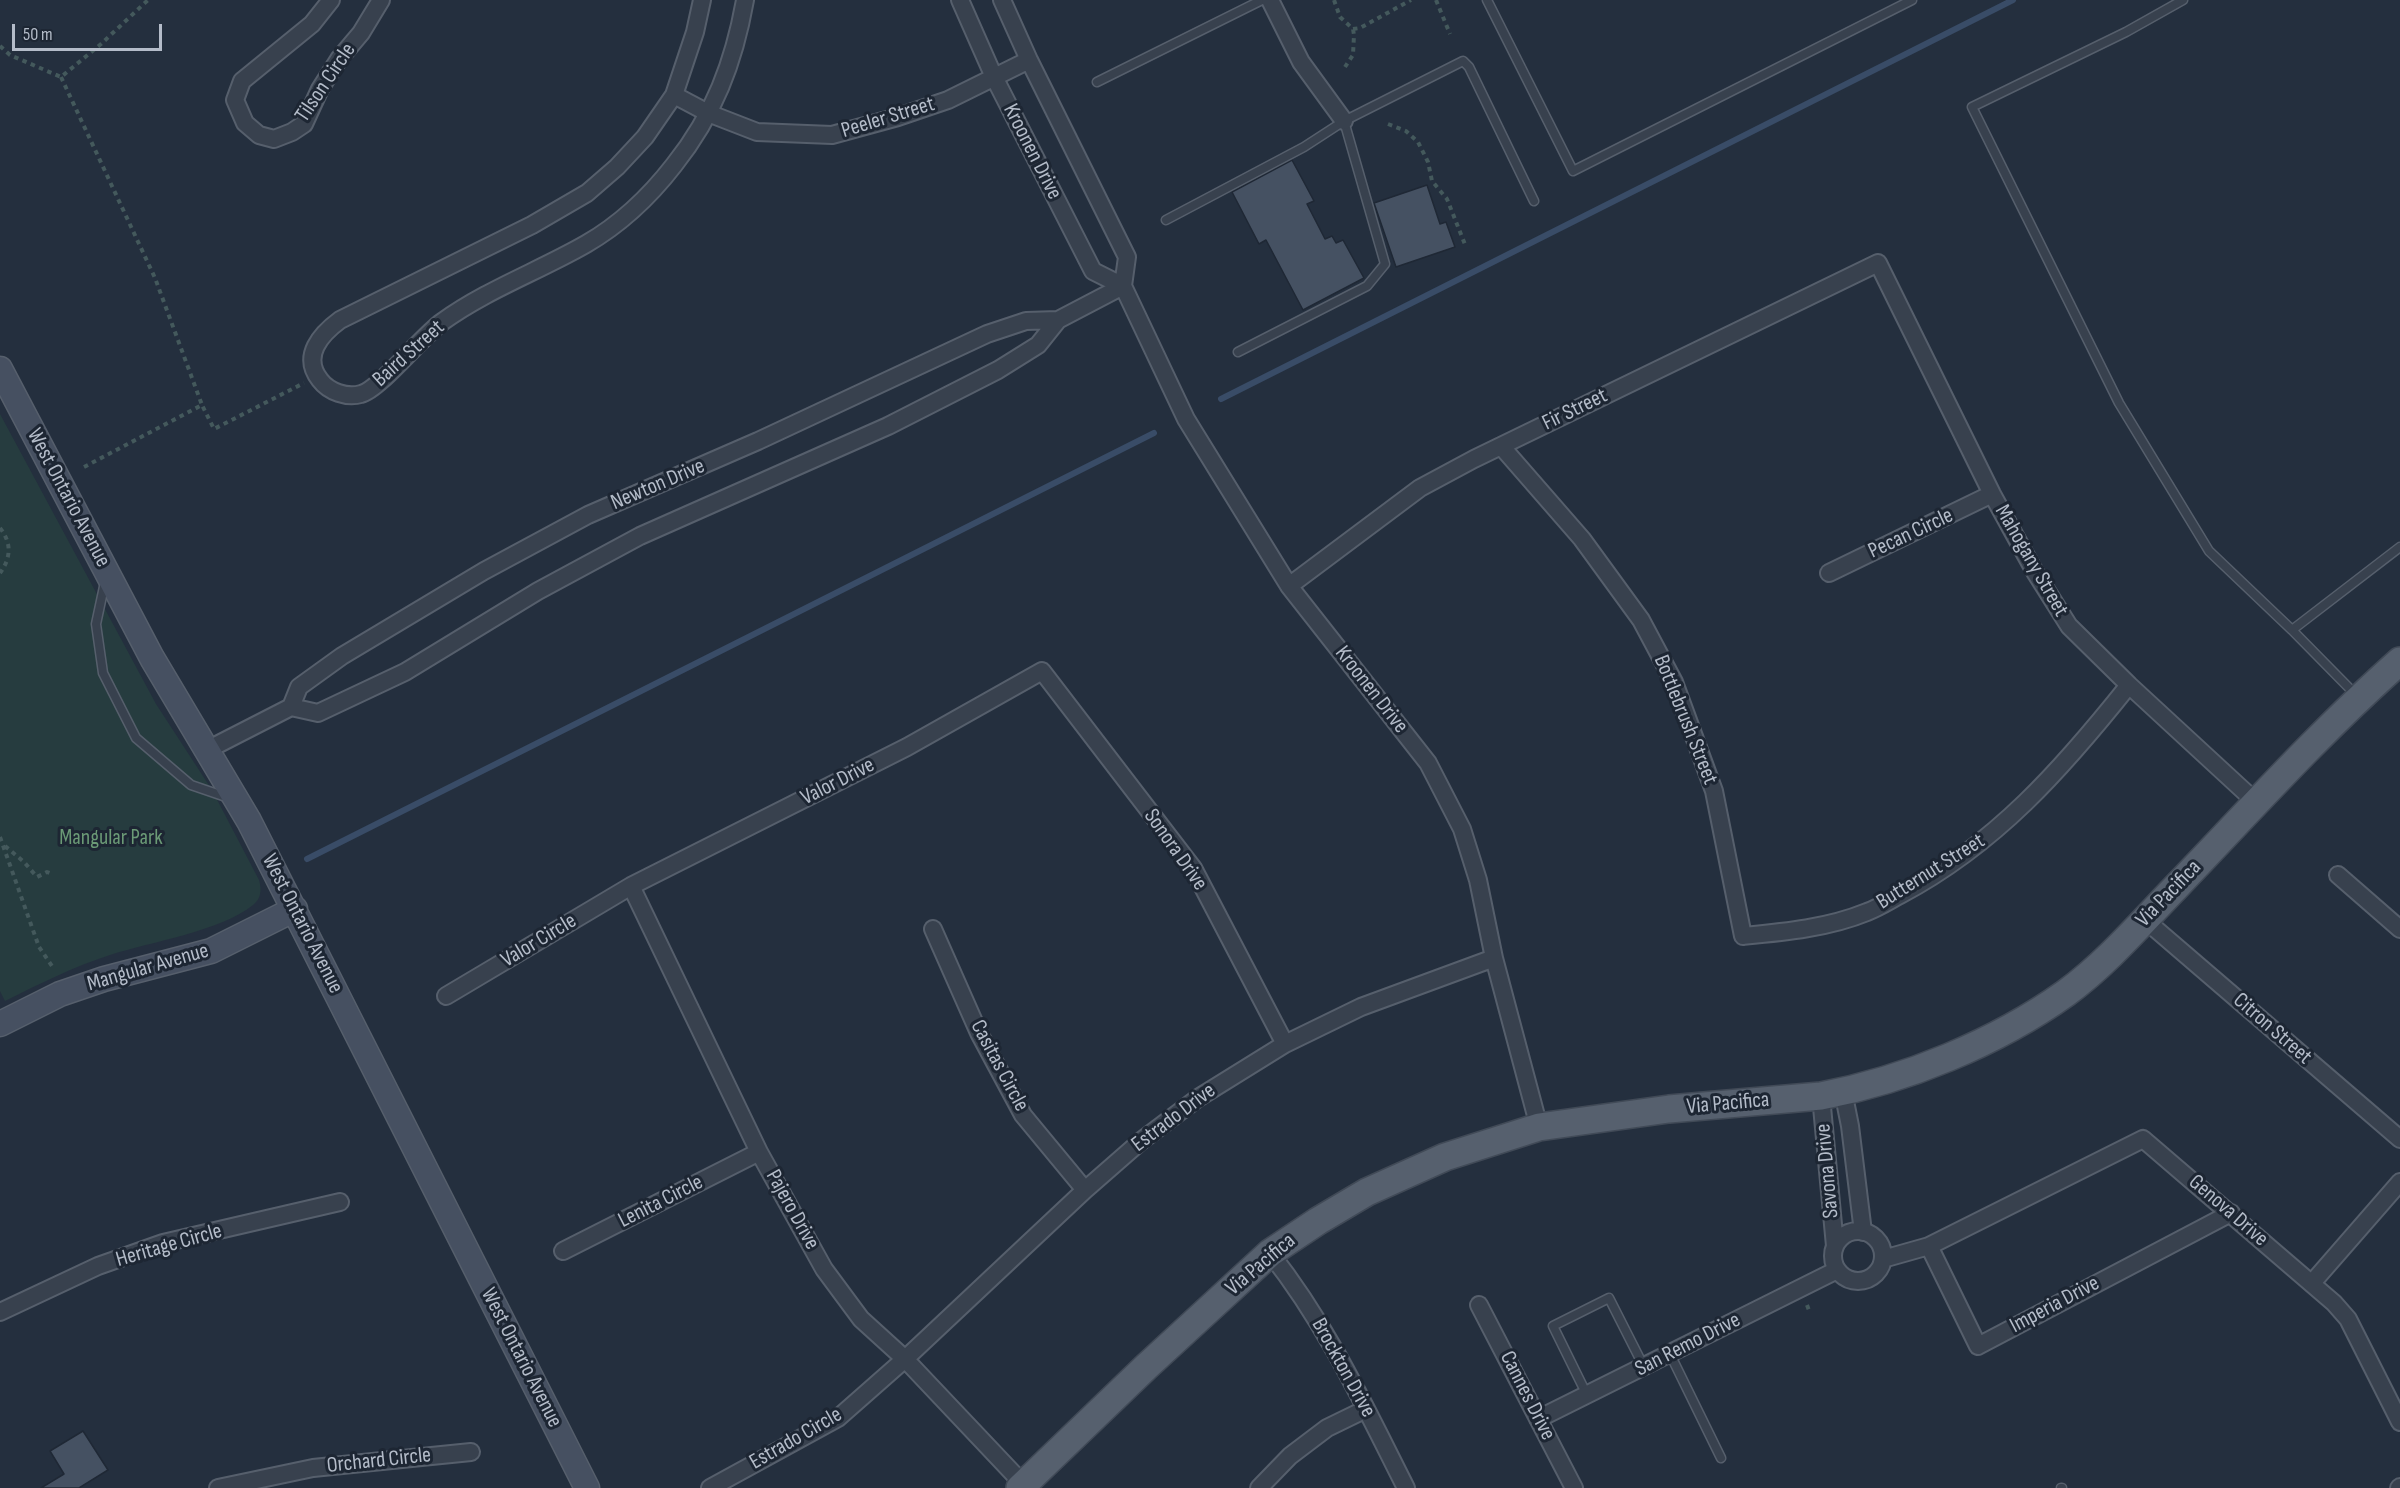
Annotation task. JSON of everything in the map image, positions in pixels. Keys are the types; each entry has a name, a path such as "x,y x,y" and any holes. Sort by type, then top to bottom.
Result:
{"main road":[{"name":"West Ontario Avenue","path":"1,373 152,658 238,802 296,909 587,1488"},
{"name":"Via Pacifica","path":"1024,1487 1146,1367 1270,1253 1366,1192 1445,1157 1539,1126 1669,1109 1832,1094 1934,1063 1980,1044 2033,1015 2067,992 2106,959 2358,698 2400,661"},
{"name":"Mangular Avenue","path":"0,1024 60,994 104,979 211,951 296,909"}],"street":[{"name":"Tilson Circle","path":"331,0 312,24 242,81 235,100 245,123 259,135 274,139 304,124 320,89 339,59 361,33 381,0"},
{"name":"Baird Street","path":"702,0 696,32 674,95 645,137 617,167 587,193 532,225 340,321 325,332 314,349 312,360 319,380 340,394 363,394 440,324 464,307 588,243 647,196 674,165 708,113 725,79 737,42 745,0"},
{"name":"Kroonen Drive","path":"960,0 994,77 1093,271 1123,286"},
{"name":"Kroonen Drive","path":"1002,0 1029,60 1127,257 1123,286 1186,419 1288,586 1428,763 1462,829 1478,880 1494,958 1539,1126"},
{"path":"1270,0 1301,62 1344,121"},
{"name":"Peeler Street","path":"674,95 708,113 757,132 832,135 898,117 948,100 1029,60"},
{"name":"Fir Street","path":"1288,586 1420,488 1501,446 1878,263"},
{"name":"Mahogany Street","path":"1878,263 1992,494 2068,626 2257,803"},
{"name":"Newton Drive","path":"1058,320 1026,321 987,334 779,432 588,515 484,571 342,656 299,687 291,707 318,713 405,672 538,591 640,536 888,426 998,370 1038,345 1058,320 1123,286"},
{"name":"Bottlebrush Street","path":"1501,446 1582,539 1641,620 1674,682 1713,791 1743,936"},
{"name":"Pecan Circle","path":"1829,573 1992,494"},
{"name":"Valor Drive","path":"631,886 907,747 1042,671"},
{"name":"Sonora Drive","path":"1042,671 1192,868 1285,1044"},
{"name":"Butternut Street","path":"1743,936 1806,930 1867,912 1921,884 1978,846 2025,804 2080,745 2129,685"},
{"path":"207,750 291,707"},
{"path":"2338,875 2400,929"},
{"name":"Valor Circle","path":"446,996 631,886"},
{"name":"Pajero Drive","path":"631,886 759,1152 824,1269 861,1319 905,1359 1024,1487"},
{"name":"Citron Street","path":"2144,919 2400,1139"},
{"name":"Casitas Circle","path":"933,929 980,1033 1023,1115 1085,1190"},
{"name":"Estrado Drive","path":"905,1359 1085,1190 1141,1141 1198,1098 1285,1044 1361,1007 1494,958"},
{"name":"Savona Drive","path":"1832,1094 1851,1126 1863,1232"},
{"name":"Savona Drive","path":"1832,1094 1835,1246"},
{"name":"Genova Drive","path":"1929,1246 2144,1139 2312,1283 2348,1319 2400,1422"},
{"name":"Lenita Circle","path":"563,1251 759,1152"},
{"path":"2312,1283 2400,1182"},
{"name":"Heritage Circle","path":"1,1308 98,1266 163,1243 340,1202"},
{"name":"Imperia Drive","path":"1929,1246 1978,1346 2231,1213"},
{"path":"1863,1232 1872,1235 1878,1242 1883,1259 1880,1268 1868,1280 1850,1280 1837,1270 1833,1262 1835,1246 1846,1234 1863,1232"},
{"path":"1883,1259 1929,1246"},
{"name":"Brockton Drive","path":"1270,1253 1288,1275 1335,1349 1406,1488"},
{"name":"San Remo Drive","path":"1538,1419 1837,1270"},
{"name":"Cannes Drive","path":"1479,1305 1574,1488"},
{"name":"Estrado Circle","path":"710,1488 838,1418 905,1359"},
{"path":"1259,1488 1290,1456 1327,1428 1366,1408"},
{"name":"Orchard Circle","path":"218,1488 313,1468 471,1452"}],"lane":[{"path":"1097,82 1262,0"},
{"path":"1487,0 1573,171 1911,0"},
{"path":"2183,0 2126,32 1972,107 2119,403 2209,551 2292,630 2358,698"},
{"path":"1166,220 1304,147 1344,121 1463,61 1469,67 1534,201"},
{"path":"1238,352 1367,286 1385,264 1344,121"},
{"path":"2292,630 2400,547"},
{"path":"107,572 96,624 103,673 136,738 191,785 238,802"},
{"path":"1587,1395 1553,1326 1600,1302 1609,1298 1644,1367"},
{"path":"1670,1354 1721,1458"}],"path":[{"path":"61,77 148,0"},
{"path":"1334,0 1340,17 1353,29 1354,35 1353,55 1345,67"},
{"path":"1353,29 1360,28 1411,0"},
{"path":"1436,0 1450,34"},
{"path":"0,46 10,55 61,77 155,278 202,405 214,429 306,382"},
{"path":"1388,124 1406,131 1418,142 1428,162 1432,181 1447,199 1466,247"},
{"path":"84,466 202,405"},
{"path":"0,528 10,549 9,559 0,573"},
{"path":"0,837 39,947 54,969"},
{"path":"4,846 24,862 37,877 49,871"}],"green space":[{"name":"Mangular Park","path":"0,414 156,704 212,790 259,880 261,891 258,900 253,905 223,922 96,960 56,976 5,1001 0,991"}],"building":[{"path":"1292,160 1314,201 1307,204 1325,239 1332,236 1336,243 1343,240 1364,278 1303,310 1266,240 1259,244 1232,192"},
{"path":"1427,185 1440,224 1446,222 1455,247 1396,267 1374,203"},
{"path":"83,1431 108,1470 79,1488 41,1488 64,1474 50,1451"}],"waterway":[{"path":"1221,399 2013,0"},
{"path":"307,859 1154,433"}]}
